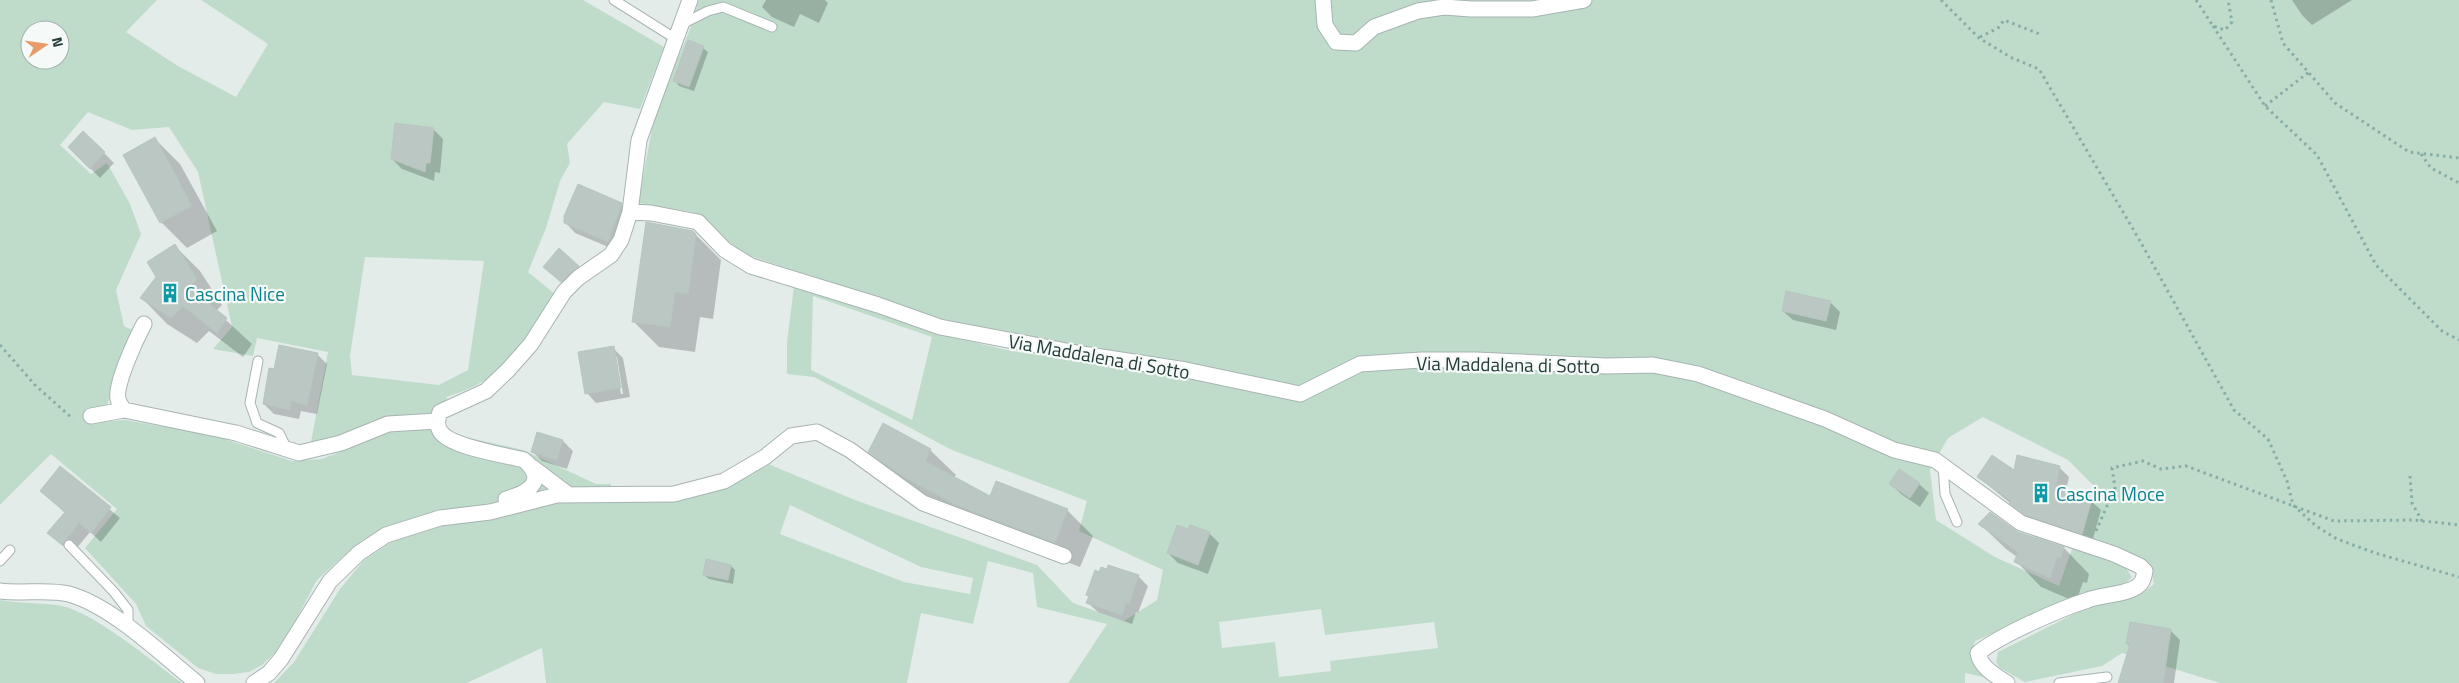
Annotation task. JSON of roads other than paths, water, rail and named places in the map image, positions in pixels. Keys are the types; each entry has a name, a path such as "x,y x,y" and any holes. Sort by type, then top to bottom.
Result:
{"street":[{"path":"569,495 524,460 452,442 440,432 437,421 440,412 451,405 486,391 508,370 531,344 564,292 578,278 611,255 621,240 630,212 639,140 690,0"},
{"path":"1323,0 1325,25 1336,42 1356,43 1374,27 1427,10 1444,7 1532,9 1584,0"},
{"name":"Via Maddalena di Sotto","path":"630,212 651,213 698,222 725,250 751,266 869,302 940,327 1082,354 1186,370 1300,394 1360,364 1421,360 1476,360 1606,366 1653,365 1698,374 1825,419 1894,450 1935,460 2021,523 2088,547 2114,554 2140,566 2144,571 2139,585 2132,589 2088,600 1985,647 1978,653 1979,659 1995,676 2007,683"},
{"path":"124,410 118,400 119,386 134,343 144,324"},
{"path":"91,416 124,410 236,433 299,453 341,444 388,424 437,421"},
{"path":"254,683 269,673 281,659 330,581 359,553 386,535 440,518 490,512 557,495 674,494 724,481 765,457 791,436 817,432 850,450 923,503 1064,556"},
{"path":"462,514 522,495 531,489 535,478 532,467"},
{"path":"0,590 66,594 87,600 128,629 197,683"}],"lane":[{"path":"614,0 629,11 679,32 708,11 723,7 772,27"},
{"path":"620,0 629,11"},
{"path":"258,361 250,403 257,423 279,433 288,450"},
{"path":"1943,466 1945,494 1958,522"},
{"path":"69,545 114,592 128,610 128,629"},
{"path":"0,561 10,550"},
{"path":"2059,683 2107,677"}],"place":[{"name":"Cascina Nice","path":"170,293"},
{"name":"Cascina Moce","path":"2041,493"}]}
